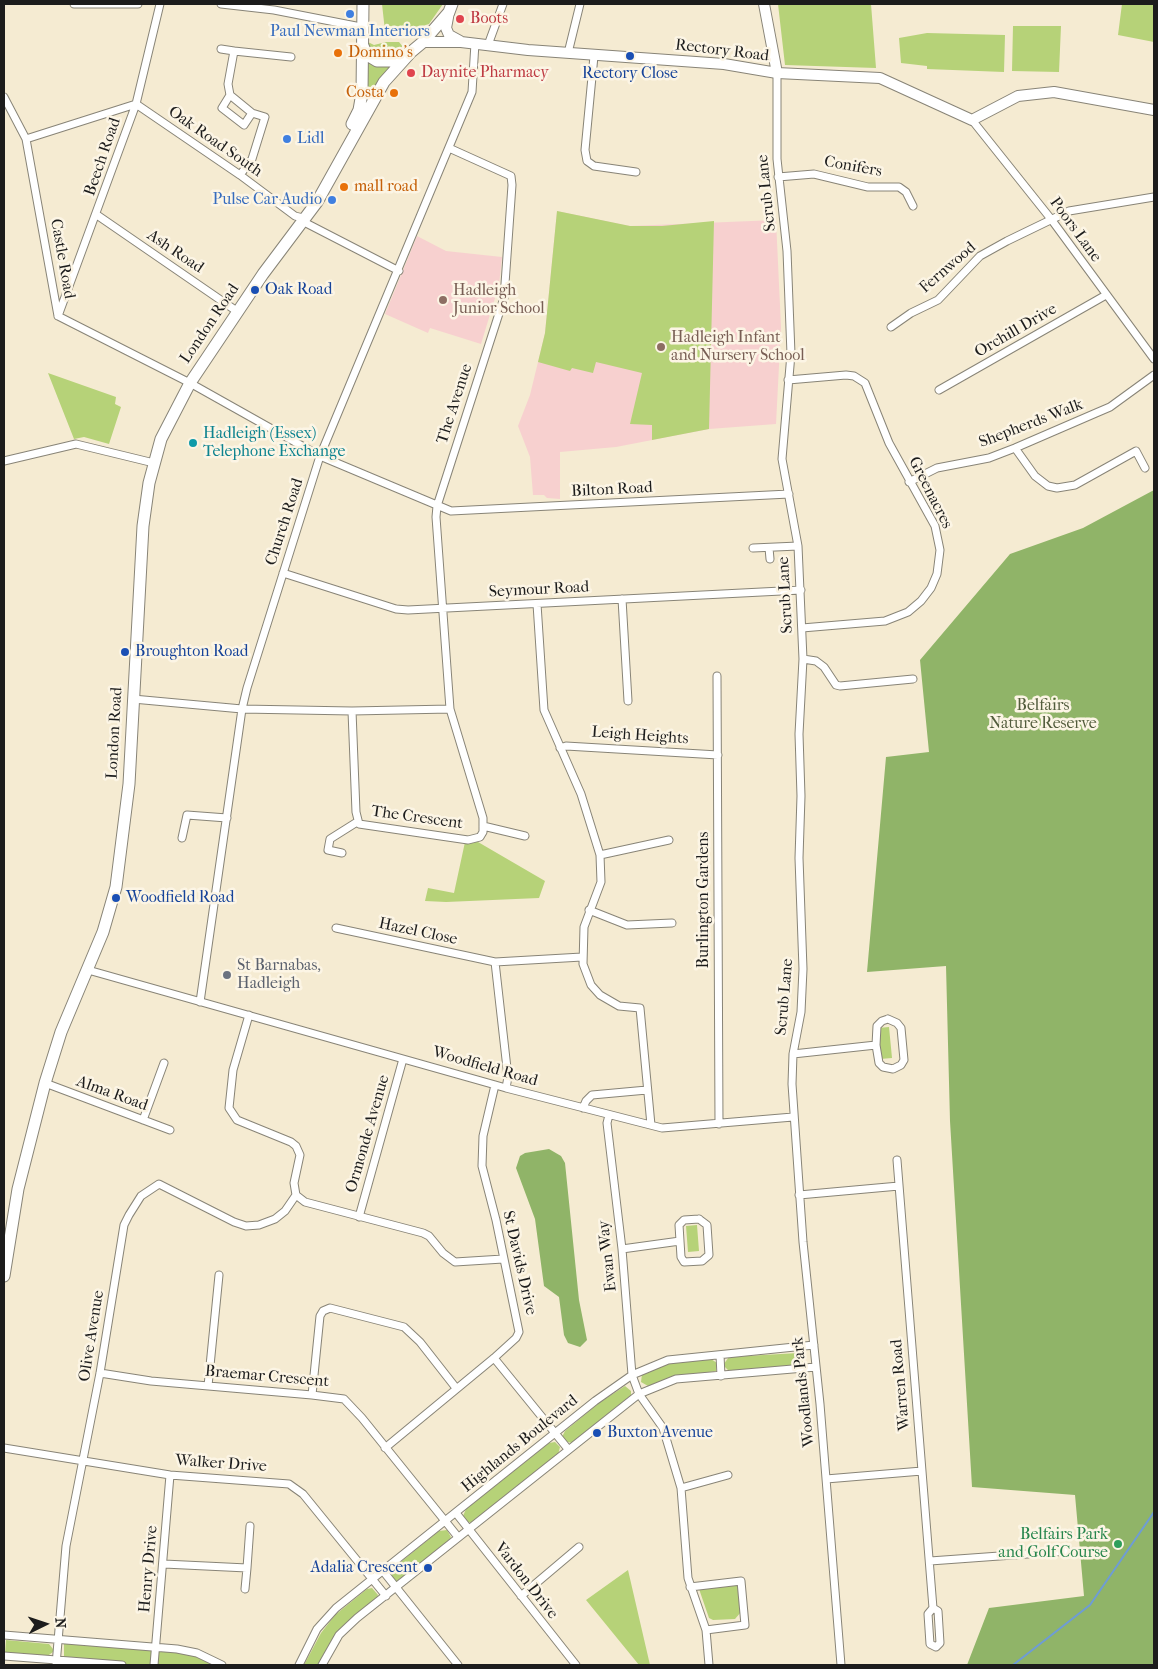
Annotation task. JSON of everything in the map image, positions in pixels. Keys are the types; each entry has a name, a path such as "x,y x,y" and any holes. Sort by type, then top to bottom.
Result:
{"main road":[{"path":"303,220 310,200 358,110 362,93 363,4"},
{"path":"303,220 317,202 351,143 374,97 393,71 423,42 451,8"},
{"path":"362,42 367,55 377,61 390,61 411,52"},
{"path":"329,166 333,165 345,145 351,143"},
{"name":"London Road","path":"4,1276 5,1260 24,1161 45,1083 62,1032 88,970 108,915 122,851 129,784 143,526 154,463 173,412 190,383 263,274 303,220"}],"street":[{"path":"74,4 138,4"},
{"name":"Beech Road","path":"58,316 97,215 136,104 160,4"},
{"path":"221,4 274,10 362,27"},
{"path":"488,45 503,4"},
{"path":"568,53 580,4"},
{"path":"764,4 777,73"},
{"path":"451,8 446,28 449,35 461,42"},
{"name":"Rectory Road","path":"423,42 461,42 594,56 724,64 777,73 880,78 972,120"},
{"name":"Church Road","path":"200,1002 242,709 320,456 399,271 472,92 474,43"},
{"path":"221,49 291,57"},
{"path":"234,51 228,84 230,94 252,113 265,117 252,159 240,175"},
{"path":"594,56 585,150 587,161 594,166 636,172"},
{"name":"Scrub Lane","path":"777,73 778,177 787,251 791,354 782,458 798,546 803,659 799,734 801,796 799,858 803,969 801,1012 793,1054 793,1117"},
{"path":"972,120 1018,96 1054,92 1154,110"},
{"path":"230,94 222,108 244,125 252,113"},
{"name":"Castle Road","path":"4,97 26,139 58,316 190,383 320,456"},
{"path":"26,139 136,104"},
{"name":"Oak Road South","path":"136,104 240,175 295,216 399,271"},
{"name":"Poors Lane","path":"972,120 1051,219 1154,359"},
{"name":"The Avenue","path":"449,148 511,176 512,185 504,298 437,506 436,517 450,709"},
{"name":"Conifers","path":"778,177 814,174 868,187 899,187 906,192 913,206"},
{"name":"Fernwood","path":"891,327 911,313 938,300 980,256 1051,219 1080,207 1154,197"},
{"name":"Ash Road","path":"97,215 238,312"},
{"name":"Orchill Drive","path":"939,390 1106,295"},
{"name":"Greenacres","path":"788,380 846,375 862,380 869,390 888,443 935,526 939,542 939,566 931,588 915,607 893,619 802,628"},
{"name":"Shepherds Walk","path":"909,482 937,468 989,458 1110,407 1154,375"},
{"path":"4,461 76,444 154,463"},
{"path":"1015,448 1035,476 1048,486 1057,488 1075,485 1136,451 1145,468"},
{"name":"Bilton Road","path":"320,456 451,511 789,494"},
{"path":"754,548 798,546"},
{"path":"770,548 770,559"},
{"name":"Seymour Road","path":"283,572 396,609 442,609 801,590"},
{"path":"622,599 628,700"},
{"path":"537,604 544,710 581,794 600,855 601,882 589,910 582,935 582,957 587,978 600,996 619,1006 640,1008 651,1125"},
{"path":"803,659 816,661 836,685 840,686 913,679"},
{"name":"Burlington Gardens","path":"717,676 718,1124"},
{"path":"133,699 242,709 352,711 450,709"},
{"name":"The Crescent","path":"352,711 357,822 359,824 468,840 480,837 483,826 450,709"},
{"name":"Leigh Heights","path":"560,748 566,746 718,755"},
{"path":"182,838 187,815 227,818"},
{"path":"342,853 328,850 330,840 357,822"},
{"path":"483,826 525,836"},
{"path":"600,855 668,840"},
{"path":"589,910 627,924 672,924"},
{"name":"Hazel Close","path":"336,928 495,962 582,957"},
{"path":"495,962 508,1076 506,1088"},
{"name":"Woodfield Road","path":"88,970 506,1088 662,1128 793,1117"},
{"path":"248,1015 233,1070 229,1108 238,1120 292,1142 296,1146 300,1154 294,1183 296,1195 302,1200 423,1233 430,1236 443,1253 455,1262 503,1259"},
{"path":"888,1019 897,1023 901,1028 904,1060 893,1069 881,1065 876,1045 875,1030 879,1024 888,1019"},
{"path":"793,1054 876,1045"},
{"name":"Ormonde Avenue","path":"359,1216 403,1058"},
{"path":"143,1120 164,1063"},
{"name":"Alma Road","path":"45,1083 170,1130"},
{"name":"St Davids Drive","path":"385,1448 494,1358 516,1338 520,1328 481,1154 482,1136 495,1084"},
{"path":"583,1108 586,1101 592,1095 647,1090"},
{"name":"Ewan Way","path":"608,1115 607,1123 622,1249 632,1375 639,1394"},
{"name":"Woodlands Park","path":"793,1117 841,1665"},
{"name":"Warren Road","path":"897,1160 930,1561 933,1608 928,1614 930,1644 936,1647 940,1643 938,1611 933,1608"},
{"name":"Olive Avenue","path":"56,1662 66,1546 100,1373 124,1225 141,1196 154,1186 164,1185 234,1222 253,1226 265,1224 280,1216 296,1195"},
{"path":"799,1195 899,1186"},
{"path":"702,1219 707,1225 708,1257 702,1261 684,1262 681,1257 680,1241 679,1225 681,1222 702,1219"},
{"path":"622,1249 680,1241"},
{"path":"208,1386 219,1275"},
{"path":"312,1394 320,1316 323,1311 330,1308 404,1327 420,1342 456,1388"},
{"name":"Highlands Boulevard","path":"299,1665 324,1620 372,1579 632,1375 668,1360 814,1345"},
{"path":"720,1355 721,1376"},
{"path":"494,1358 568,1449"},
{"name":"Highlands Boulevard","path":"322,1665 343,1630 639,1394 676,1379 816,1367"},
{"name":"Braemar Crescent","path":"100,1373 208,1386 338,1397 349,1403 458,1537"},
{"path":"639,1394 662,1428 681,1488 690,1587 706,1630 709,1665"},
{"name":"Walker Drive","path":"4,1448 170,1475 277,1482 297,1488 386,1596"},
{"path":"826,1479 922,1471"},
{"name":"Henry Drive","path":"154,1665 170,1475"},
{"path":"681,1488 728,1475"},
{"name":"Vardon Drive","path":"456,1513 576,1665"},
{"path":"245,1590 250,1526"},
{"path":"521,1596 579,1547"},
{"path":"930,1561 1069,1551"},
{"path":"164,1564 247,1568"},
{"path":"383,1571 458,1665"},
{"path":"690,1587 741,1581 745,1624 706,1630"},
{"path":"4,1635 187,1650 222,1665"},
{"path":"4,1656 56,1662 122,1665"}],"shaded area":[{"name":"Hadleigh Infant and Nursery School","path":"557,211 630,226 776,220 781,327 776,424 709,429 616,447 560,452 560,499 547,498 544,495 533,495 530,457 518,426 530,395 545,333"},
{"name":"Hadleigh Junior School","path":"417,236 446,251 502,257 499,285 481,344 430,328 428,333 385,314"}],"green space":[{"path":"382,4 443,4 429,24 406,31 385,31"},
{"path":"778,4 871,4 876,68 785,65"},
{"path":"1122,4 1154,4 1154,42 1118,35"},
{"path":"1013,26 1061,26 1059,72 1012,71"},
{"path":"927,33 1005,35 1004,72 927,69 927,66 901,63 899,38"},
{"path":"368,42 374,45 386,42 399,42 403,47 395,53 383,57 373,54 368,47"},
{"path":"366,63 391,67 370,98 367,97"},
{"path":"557,211 630,226 662,226 714,221 709,429 652,440 652,425 630,424 642,373 596,362 593,373 572,368 570,371 538,362 545,333"},
{"path":"48,373 116,397 115,404 121,407 109,444 84,437 74,439"},
{"name":"Belfairs Nature Reserve","path":"1154,490 1154,1665 967,1665 989,1608 1084,1596 1075,1495 972,1487 950,1121 946,966 867,972 886,757 929,752 920,660 1010,554 1083,528"},
{"path":"465,842 478,842 545,881 539,898 446,902 425,901 428,888 454,893"},
{"path":"889,1027 892,1058 880,1059 878,1028"},
{"path":"549,1149 561,1156 565,1163 579,1300 587,1340 580,1347 568,1343 564,1335 559,1297 544,1286 535,1219 516,1168 520,1156 525,1153"},
{"path":"697,1225 699,1251 688,1252 686,1226"},
{"path":"798,1353 803,1359 802,1363 795,1365 729,1371 723,1365 729,1357"},
{"path":"711,1359 717,1363 716,1371 670,1378 648,1386 641,1382 642,1374 654,1368 677,1362"},
{"path":"625,1386 631,1391 631,1396 572,1443 564,1441 562,1437 565,1431 599,1403"},
{"path":"555,1442 560,1447 558,1455 473,1523 467,1522 463,1516 466,1509 549,1443"},
{"path":"447,1530 451,1537 449,1541 399,1581 395,1581 391,1577 392,1569 439,1531"},
{"path":"628,1570 650,1665 639,1665 586,1600"},
{"path":"738,1584 741,1612 735,1619 713,1620 709,1618 698,1586"},
{"path":"372,1588 378,1595 376,1600 337,1633 320,1665 304,1665 321,1633 335,1615 367,1589"},
{"path":"6,1640 49,1644 53,1652 46,1657 5,1654"},
{"path":"64,1642 187,1651 220,1665 134,1665 64,1657"}],"waterway":[{"path":"1013,1665 1090,1605 1154,1512"}],"place":[{"name":"Paul Newman Interiors","path":"350,14"},
{"name":"Boots","path":"460,19"},
{"name":"Domino's","path":"338,53"},
{"name":"Rectory Close","path":"630,56"},
{"name":"Daynite Pharmacy","path":"411,73"},
{"name":"Costa","path":"394,93"},
{"name":"Lidl","path":"287,139"},
{"name":"mall road","path":"344,187"},
{"name":"Pulse Car Audio","path":"332,200"},
{"name":"Oak Road","path":"255,290"},
{"name":"Hadleigh Junior School","path":"443,300"},
{"name":"Hadleigh Infant and Nursery School","path":"661,347"},
{"name":"Hadleigh (Essex) Telephone Exchange","path":"193,443"},
{"name":"Broughton Road","path":"125,652"},
{"name":"Woodfield Road","path":"116,898"},
{"name":"St Barnabas, Hadleigh","path":"227,975"},
{"name":"Buxton Avenue","path":"597,1433"},
{"name":"Belfairs Park and Golf Course","path":"1118,1544"},
{"name":"Adalia Crescent","path":"428,1568"}]}
